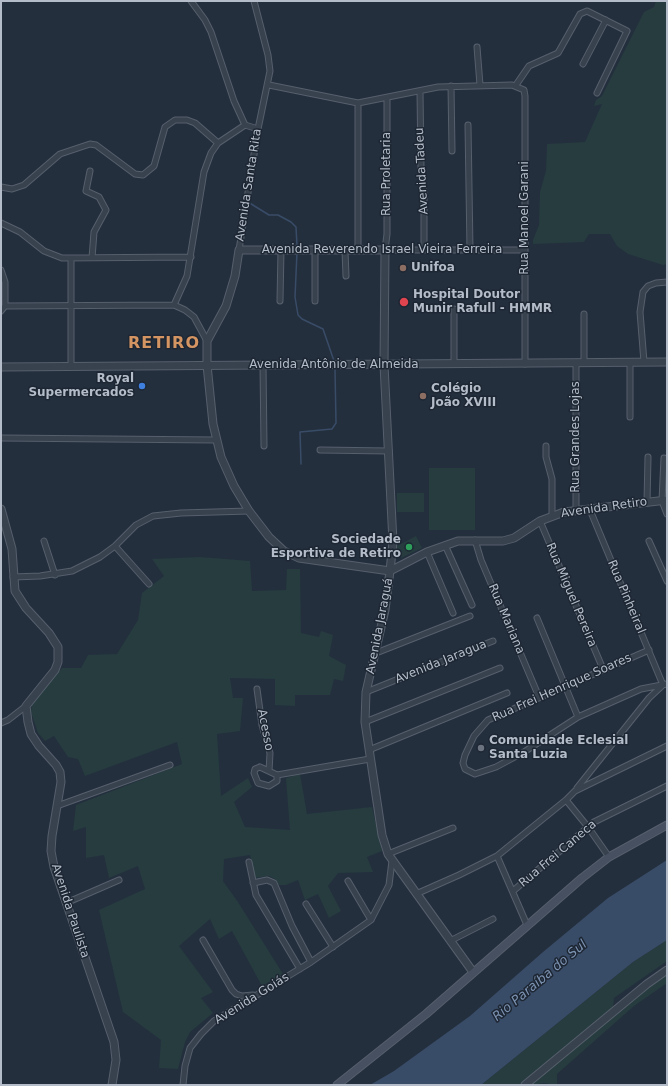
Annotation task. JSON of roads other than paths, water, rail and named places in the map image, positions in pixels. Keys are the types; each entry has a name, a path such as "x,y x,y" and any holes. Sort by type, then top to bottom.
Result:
{"main road":[{"path":"337,1085 421,1018 582,878 609,857 667,825"}],"street":[{"path":"191,1 205,20 211,32 234,101 245,125 258,129"},
{"name":"Avenida Santa Rita","path":"207,366 207,341 226,306 235,276 258,129 269,85 270,60 254,1"},
{"path":"269,85 358,103 451,86 516,85 529,66 558,53 582,12 589,12 626,29 627,33 597,93"},
{"path":"582,64 606,20"},
{"path":"477,47 480,85"},
{"name":"Rua Manoel Garani","path":"516,85 524,90 525,96 525,364"},
{"path":"451,86 452,152"},
{"name":"Avenida Tadeu","path":"420,91 421,168 424,193 424,250"},
{"name":"Rua Proletaria","path":"385,250 387,234 388,98"},
{"path":"358,103 358,250"},
{"path":"1,187 12,189 24,185 60,154 90,144 96,145 135,174 143,175 154,166 165,128 175,120 187,120 195,123 218,143"},
{"path":"468,124 470,250"},
{"path":"174,305 187,276 204,172 210,153 218,143 245,125"},
{"path":"90,171 86,188 88,193 99,197 106,210 93,235 92,258"},
{"path":"1,223 20,232 44,251 53,256 71,259 190,257"},
{"name":"Avenida Reverendo Israel Vieira Ferreira","path":"239,250 524,250"},
{"path":"280,301 281,250"},
{"path":"315,250 315,301"},
{"name":"Avenida Jaraguá","path":"385,250 384,365 393,542 390,571 376,653 366,692 365,722 382,834 388,854 473,972"},
{"path":"345,251 346,276"},
{"path":"71,259 73,305 71,366"},
{"path":"1,270 5,282 5,306 1,311"},
{"path":"644,362 640,312 643,292 648,286 656,283 667,282"},
{"path":"5,306 174,305 185,310 194,317 207,341"},
{"path":"454,309 454,364"},
{"path":"584,314 584,363"},
{"path":"630,362 630,416"},
{"name":"Avenida Antônio de Almeida","path":"1,367 667,362"},
{"name":"Rua Grandes Lojas","path":"576,363 576,511"},
{"path":"263,365 264,446"},
{"path":"207,366 215,440 221,457 234,486 249,511 278,546 290,554 328,563 390,571"},
{"path":"1,438 215,440"},
{"path":"546,446 546,457 552,479 552,516"},
{"path":"320,450 389,451"},
{"path":"647,502 648,457"},
{"path":"664,458 665,500 667,514"},
{"name":"Avenida Retiro","path":"390,571 427,552 458,541 509,540 520,535 540,521 552,516 576,511 665,500"},
{"path":"1,509 12,549 13,577 16,591 20,600 55,640 59,654 55,670 26,706 8,720 1,723"},
{"name":"Rua Pinheiral","path":"590,510 649,650 665,684"},
{"path":"13,577 55,575 82,567 115,546 136,525 153,516 181,513 249,511"},
{"name":"Rua Miguel Pereira","path":"540,521 603,669"},
{"name":"Rua Mariana","path":"475,540 481,560 539,697"},
{"path":"44,541 55,575"},
{"path":"649,541 667,580"},
{"path":"445,545 472,606"},
{"path":"115,546 149,584"},
{"path":"427,552 453,613"},
{"path":"376,653 470,616"},
{"path":"537,618 578,717"},
{"name":"Avenida Jaragua","path":"366,692 493,641"},
{"name":"Rua Frei Henrique Soares","path":"649,650 497,715 480,728 463,761 463,766 467,771 475,774 496,767 524,752 578,717 641,689 665,684"},
{"path":"365,722 500,668"},
{"path":"416,894 497,856 566,800 575,791 649,698 665,684"},
{"name":"Acesso","path":"257,689 262,725 270,753 270,771"},
{"path":"369,750 507,694"},
{"name":"Avenida Paulista","path":"26,706 31,734 60,772 61,782 51,851 54,867 114,1042 116,1060 112,1085"},
{"path":"575,791 667,746"},
{"path":"277,775 277,781 269,786 258,783 254,776 257,768 270,771 277,775 370,759"},
{"path":"57,806 170,766"},
{"name":"Rua Frei Caneca","path":"513,891 588,827 602,817 667,786"},
{"path":"566,800 588,827 609,857"},
{"path":"388,854 453,828"},
{"path":"497,856 527,925"},
{"name":"Avenida Goiás","path":"183,1085 185,1066 190,1048 214,1021 311,962 371,920 389,885 392,861"},
{"path":"249,862 252,883 261,904 300,969"},
{"path":"66,903 119,880"},
{"path":"252,883 267,880 274,883 292,926 311,962"},
{"path":"348,881 371,920"},
{"path":"306,904 333,947"},
{"path":"450,941 493,919"},
{"path":"203,940 232,990 236,994 242,996 256,995"},
{"path":"525,1085 641,989 667,970"}],"water":[{"name":"Rio Paraíba do Sul","path":"667,860 667,940 633,962 481,1085 370,1085 394,1071 470,1016 543,952 608,898"}],"waterway":[{"path":"248,202 269,215 278,215 291,222 296,227 297,246"},
{"path":"297,252 295,297 298,315 302,319 323,329 334,361"},
{"path":"301,464 300,432 332,429 336,423 335,369"}],"place":[{"name":"Unifoa","path":"403,268"},
{"name":"Hospital Doutor Munir Rafull - HMMR","path":"404,302"},
{"name":"Royal Supermercados","path":"142,386"},
{"name":"Colégio João XVIII","path":"423,396"},
{"name":"Sociedade Esportiva de Retiro","path":"409,547"},
{"name":"Comunidade Eclesial Santa Luzia","path":"481,748"}],"district":[{"name":"RETIRO","path":"164,344"}]}
